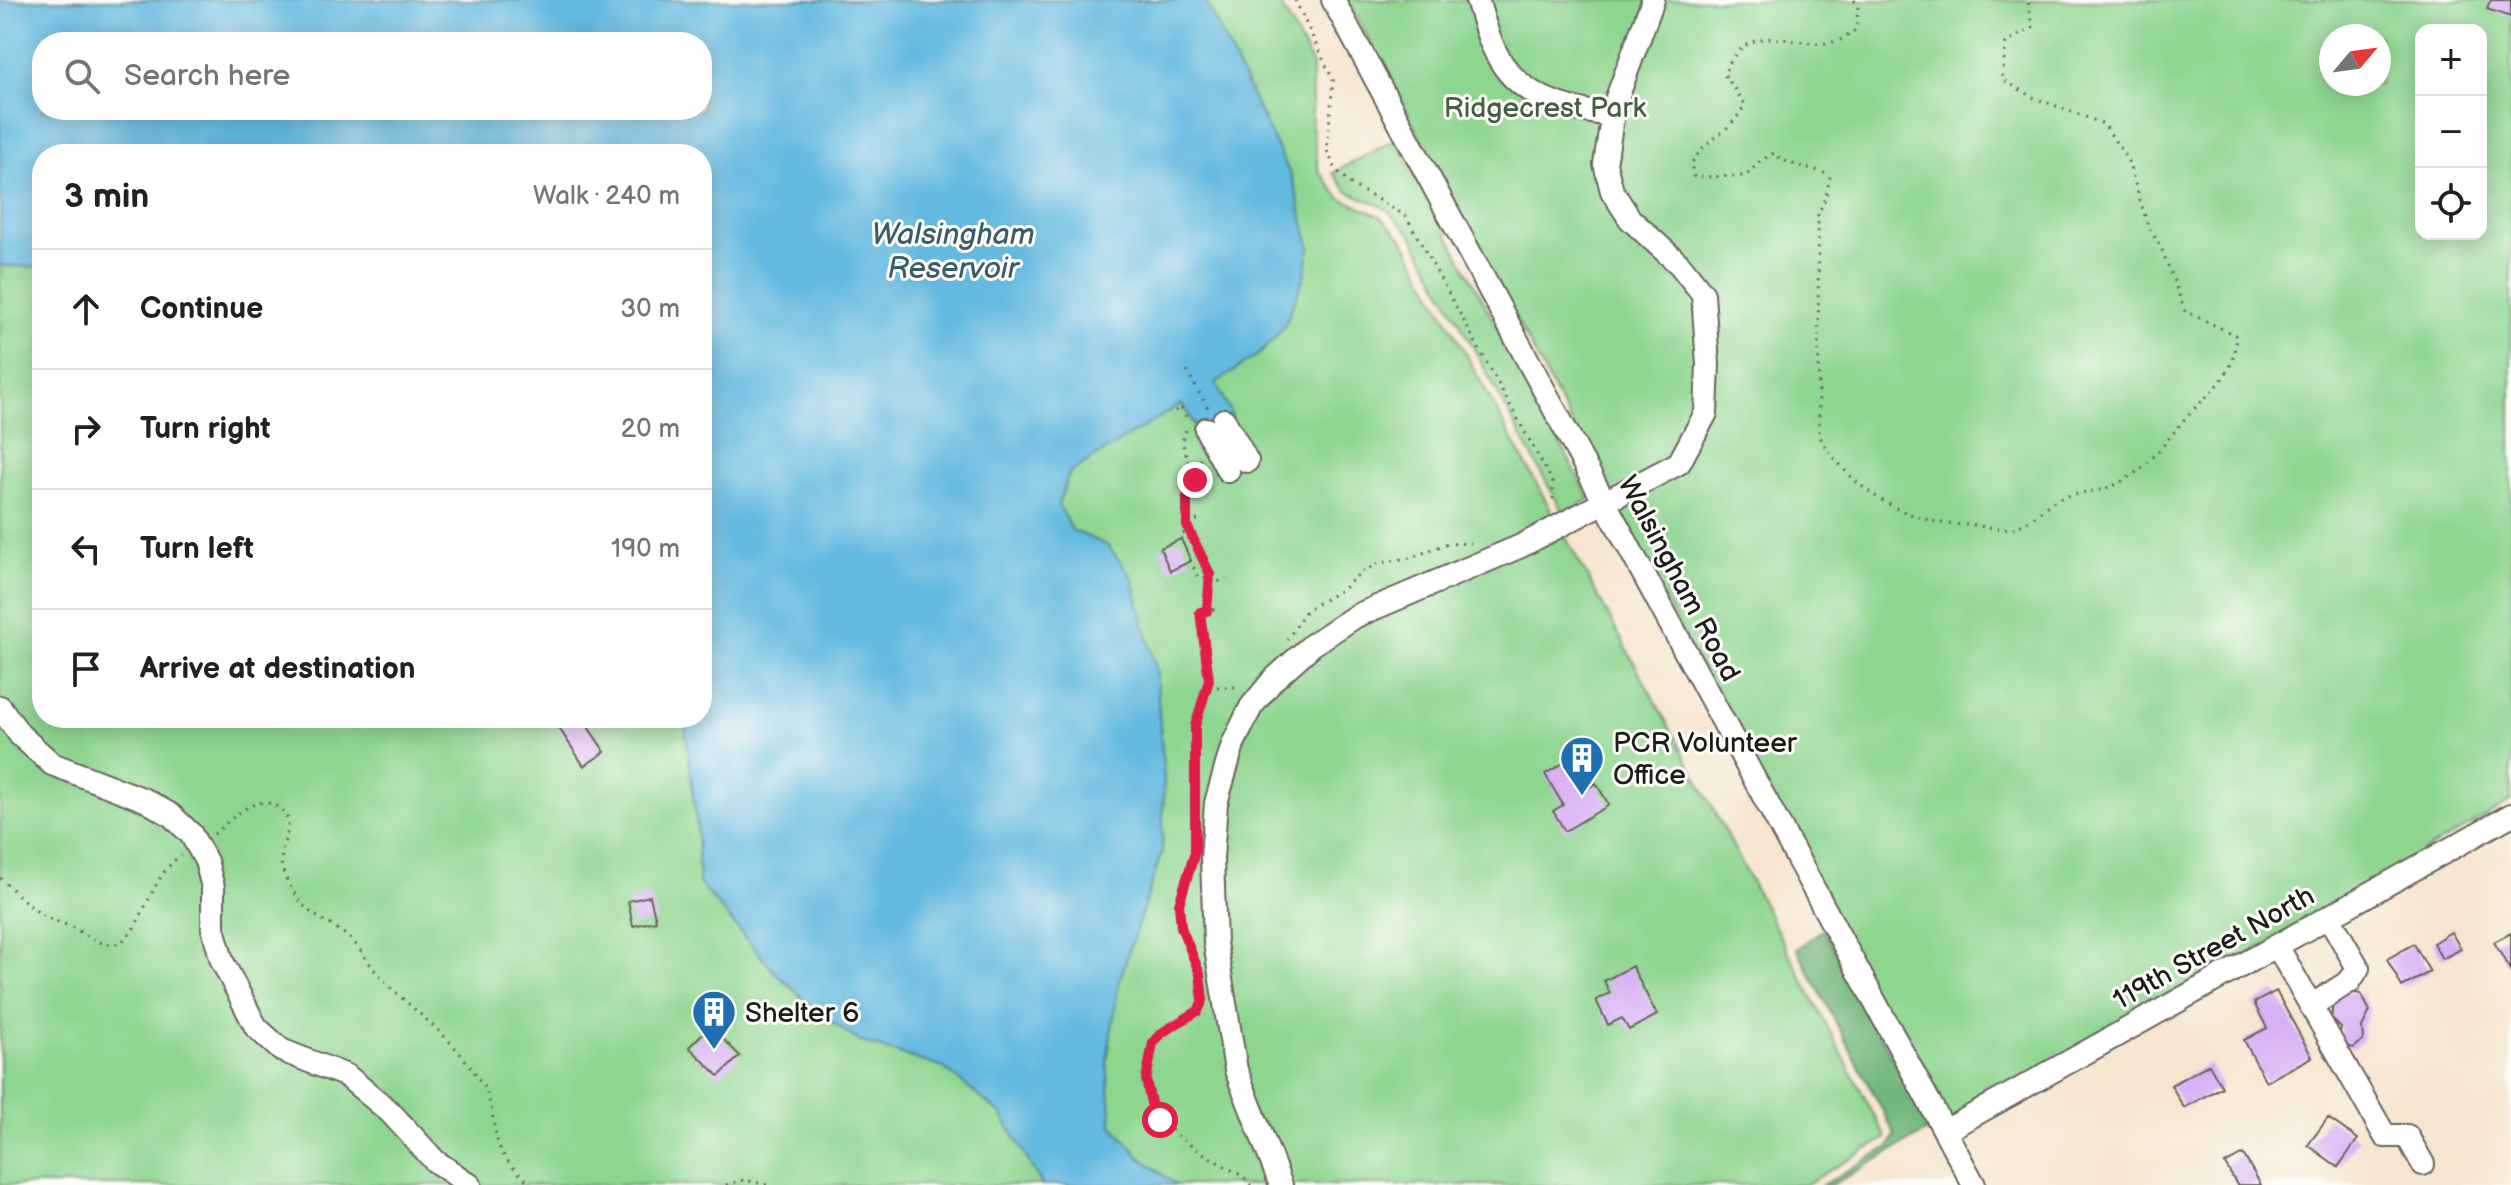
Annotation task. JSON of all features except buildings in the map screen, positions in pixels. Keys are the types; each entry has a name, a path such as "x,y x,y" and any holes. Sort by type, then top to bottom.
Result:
{"street":[{"name":"Walsingham Road","path":"1333,0 1974,1185"},
{"path":"1477,0 1496,55 1519,81 1545,102 1612,115"},
{"path":"1281,1185 1236,1070 1215,943 1212,858 1216,803 1233,744 1251,707 1273,680 1312,645 1356,616 1464,572 1679,463 1706,413 1708,365 1703,294 1680,265 1630,219 1612,191 1605,164 1612,115 1653,0"},
{"path":"1215,432 1238,466"},
{"path":"0,707 20,735 52,764 145,800 171,815 206,861 213,887 213,928 222,961 256,1027 281,1050 347,1076 390,1112 435,1161 470,1185"},
{"name":"119th Street North","path":"1945,1131 2511,815"},
{"path":"2311,1006 2336,992 2358,968 2329,917"},
{"path":"2277,946 2385,1136 2407,1136 2423,1164"}],"path":[{"path":"1295,0 1333,80 1327,151 1336,170 1352,185 1406,216 1426,247 1553,483 1555,498 1546,513"},
{"path":"1854,0 1858,6 1856,29 1844,41 1812,46 1793,37 1772,35 1732,56 1724,74 1745,104 1736,122 1702,146 1691,164 1694,177 1746,176 1760,161 1774,153 1784,163 1816,168 1830,176 1826,197 1818,214 1819,435 1833,461 1869,494 1906,512 1947,524 1997,530 2022,525 2066,496 2086,495 2113,487 2148,463 2215,390 2234,363 2237,336 2185,311 2161,247 2148,226 2128,161 2104,124 2032,97 2002,79 2006,43 2033,27 2028,0"},
{"path":"1187,371 1198,389"},
{"path":"1175,411 1181,407 1192,427 1184,432 1182,442 1194,481"},
{"path":"1207,611 1208,571 1189,531 1187,497 1199,461 1215,432"},
{"path":"1188,521 1199,520"},
{"path":"1181,540 1180,535 1189,531"},
{"path":"1285,644 1294,624 1306,610 1379,563 1410,558 1461,541 1479,544"},
{"path":"1190,560 1197,575 1208,577 1216,583 1226,578"},
{"path":"1196,802 1195,726 1208,687 1200,612 1216,609"},
{"path":"1208,687 1222,689 1247,685"},
{"path":"0,878 43,915 74,928 99,945 112,946 132,932 170,863 259,803 271,804 283,812 289,834 281,853 282,868 299,901 356,945 366,963 387,985 423,1013 455,1046 492,1104 498,1143 514,1168 532,1185"},
{"path":"1195,852 1179,904 1181,927 1200,974"},
{"path":"1203,1000 1198,1011 1163,1032 1153,1043 1146,1080 1151,1103 1160,1120 1180,1138 1244,1177 1251,1185"},
{"path":"726,1185 744,1180 768,1185"}],"green space":[{"path":"0,0 1278,0 1312,63 1312,126 1319,171 1340,198 1380,216 1403,239 1696,776 1886,1138 1805,1185 0,1185"},
{"name":"Ridgecrest Park","path":"1348,0 2511,0 2511,801 1945,1131"},
{"path":"1396,139 1590,499 1563,513 1412,235 1385,208 1347,191 1333,173"},
{"path":"1823,929 1931,1129 1832,1185 1822,1185 1890,1146 1895,1134 1797,949"}],"water":[{"name":"Walsingham Reservoir","path":"0,0 1205,0 1293,180 1310,246 1305,274 1284,327 1262,352 1216,383 1232,416 1199,433 1182,404 1070,472 1058,504 1072,530 1107,545 1132,577 1156,669 1164,780 1162,851 1119,982 1107,1061 1112,1125 1140,1157 1176,1185 1042,1185 1002,1115 944,1068 859,1041 818,1012 773,970 699,883 697,828 685,728 712,728 712,144 32,144 32,267 0,266"}],"place":[{"name":"PCR Volunteer Office","path":"1582,797"},
{"name":"Shelter 6","path":"714,1051"}],"route":[{"path":"1160,1120 1151,1103 1146,1080 1147,1061 1153,1043 1163,1032 1198,1011 1203,1000 1200,974 1181,927 1179,904 1195,852 1195,726 1209,680 1200,612 1207,611 1210,574 1187,526 1187,497 1195,480"}]}
